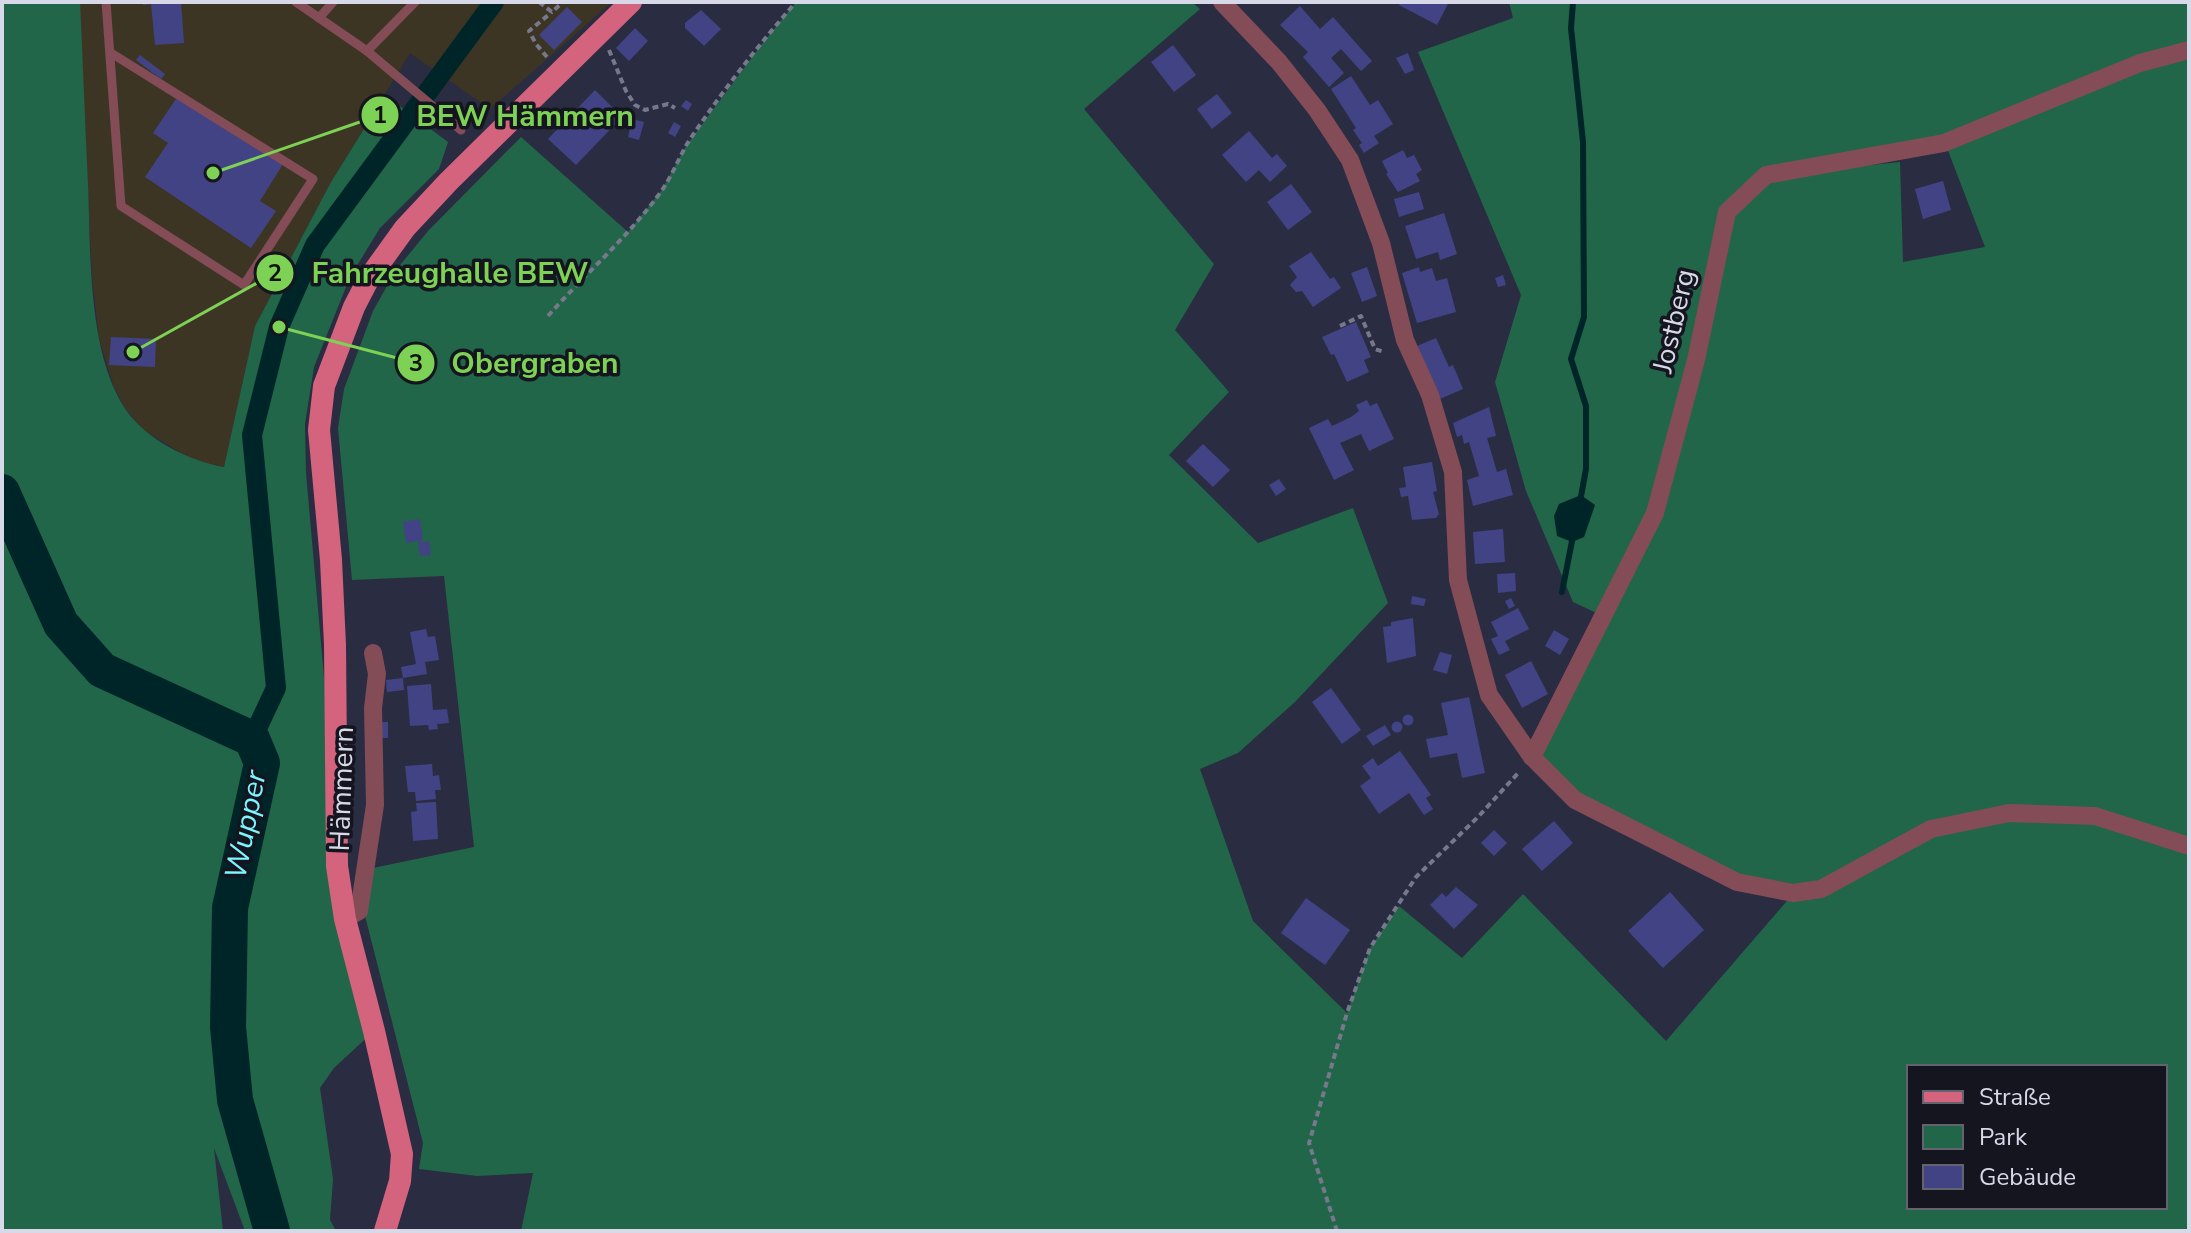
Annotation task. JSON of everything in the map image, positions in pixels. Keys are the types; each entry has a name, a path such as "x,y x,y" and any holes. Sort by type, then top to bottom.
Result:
{"main road":[{"path":"385,1231 400,1181 402,1154 345,919 337,866 335,645 319,430 324,386 354,307 369,278 405,228 631,2"}],"street":[{"path":"1222,2 1279,62 1317,110 1350,160 1381,243 1405,340 1430,395 1453,472 1458,580 1489,695 1532,757 1575,800 1737,882 1793,893 1821,889 1931,829 2009,813 2095,816 2189,846"},
{"name":"Jostberg","path":"1532,757 1655,513 1696,360 1727,212 1766,175 1944,143 2140,63 2189,50"},
{"name":"Hämmern","path":"345,919 359,911 375,805 373,708 377,674 373,653"}],"lane":[{"path":"106,2 121,206 244,285 313,179 111,53"},
{"path":"296,2 367,51 461,130"},
{"path":"319,18 333,2"},
{"path":"367,51 415,2"}],"path":[{"path":"539,2 552,12"},
{"path":"561,72 536,44 529,31 563,2"},
{"path":"548,316 587,271 628,232 661,191 686,146 727,87 796,2"},
{"path":"608,48 635,105 645,110 668,104 675,108"},
{"path":"1340,326 1361,316 1375,349 1384,352"},
{"path":"1337,1231 1309,1143 1347,1013 1370,948 1416,877 1478,817 1532,757"}],"shaded area":[{"path":"79,2 612,2 490,109 410,53 331,182 255,326 224,467 191,459 142,429 114,388 99,338 92,277"},
{"path":"1581,495 1595,505 1584,537 1572,542 1557,536 1554,516 1559,504"}],"green space":[{"path":"2,2 80,2 91,271 104,360 113,386 135,421 157,440 197,460 224,467 255,326 331,182 385,95 448,142 439,169 380,228 350,277 314,367 305,424 306,473 336,813 374,1031 334,1068 320,1088 333,1179 330,1220 336,1231 245,1231 214,1148 223,1231 2,1231"},
{"path":"796,2 1192,2 1200,9 1084,109 1214,264 1175,330 1229,392 1169,455 1258,543 1353,508 1388,603 1295,702 1238,753 1200,769 1253,921 1347,1013 1370,948 1399,906 1462,958 1523,894 1666,1041 1793,894 1737,882 1575,800 1532,757 1603,616 1573,602 1526,491 1495,382 1521,295 1418,52 1513,18 1509,2 2189,2 2189,1231 521,1231 533,1173 477,1176 419,1169 423,1143 364,912 373,868 474,847 444,576 352,580 338,428 344,389 373,311 396,270 428,231 521,137 628,232 661,191 686,146","holes":["1942,135 1985,247 1903,262 1900,162 1776,175"]}],"building":[{"path":"142,2 181,2 184,43 155,45 151,4 143,5"},
{"path":"1401,2 1449,2 1437,25 1399,5"},
{"path":"1300,6 1320,29 1333,17 1372,61 1361,71 1341,49 1331,58 1344,73 1329,87 1303,57 1308,52 1280,25"},
{"path":"567,7 582,22 554,50 539,35"},
{"path":"701,10 721,29 704,46 685,28 685,23"},
{"path":"635,28 648,41 629,61 616,48"},
{"path":"1173,45 1196,75 1174,92 1151,62"},
{"path":"1408,53 1414,70 1405,74 1396,58"},
{"path":"140,55 165,74 161,79 136,60"},
{"path":"1351,76 1370,105 1378,100 1393,124 1374,136 1379,143 1364,153 1359,145 1362,143 1353,130 1356,128 1331,89"},
{"path":"595,90 622,117 576,165 548,139"},
{"path":"1217,94 1232,113 1212,129 1197,109"},
{"path":"178,96 283,164 260,201 276,211 251,248 145,177 168,143 153,133"},
{"path":"686,100 692,104 688,111 681,106"},
{"path":"632,119 644,122 639,140 628,137"},
{"path":"674,122 681,126 675,137 668,133"},
{"path":"1249,131 1272,158 1277,154 1287,166 1270,182 1259,170 1246,182 1222,155"},
{"path":"1403,150 1407,158 1414,155 1422,170 1416,174 1420,181 1398,192 1386,174 1382,161"},
{"path":"1943,181 1951,210 1923,219 1915,189"},
{"path":"1291,184 1312,212 1288,230 1267,202"},
{"path":"1419,192 1424,209 1399,217 1394,199"},
{"path":"1444,213 1457,254 1440,260 1438,252 1416,259 1405,226"},
{"path":"1311,252 1330,279 1334,277 1341,288 1313,307 1302,291 1296,292 1290,285 1297,277 1289,266"},
{"path":"1367,267 1377,296 1362,302 1351,273"},
{"path":"1419,267 1420,272 1432,268 1436,281 1447,278 1456,312 1417,323 1402,273"},
{"path":"1503,275 1506,285 1498,287 1495,278"},
{"path":"1356,322 1371,357 1364,360 1369,372 1347,382 1322,337"},
{"path":"111,337 156,339 155,367 109,365"},
{"path":"1436,338 1463,389 1440,399 1417,346"},
{"path":"1367,400 1370,406 1377,403 1394,439 1369,451 1361,434 1340,443 1354,470 1334,480 1309,428 1328,419 1332,426 1351,417 1359,411 1356,405"},
{"path":"1489,407 1496,436 1487,438 1497,472 1506,469 1513,495 1473,506 1467,480 1479,476 1469,442 1464,444 1462,435 1457,437 1453,423"},
{"path":"1203,444 1230,470 1213,487 1186,461"},
{"path":"1432,462 1437,491 1433,492 1439,514 1436,518 1412,520 1408,496 1401,497 1399,488 1406,487 1403,467"},
{"path":"1279,479 1286,489 1276,496 1269,485"},
{"path":"420,519 423,540 406,543 403,522"},
{"path":"1503,529 1505,562 1475,564 1473,532"},
{"path":"429,541 431,555 420,556 418,542"},
{"path":"1515,573 1516,591 1498,593 1497,574"},
{"path":"1412,596 1426,599 1424,606 1411,604"},
{"path":"1511,598 1515,606 1509,609 1505,601"},
{"path":"1518,608 1529,629 1505,641 1510,650 1499,655 1491,639 1498,636 1491,622"},
{"path":"1413,618 1416,656 1387,663 1383,627 1391,626 1391,622"},
{"path":"426,629 428,637 435,636 439,660 425,662 427,674 403,678 401,667 416,664 410,632"},
{"path":"1554,630 1569,639 1560,655 1545,646"},
{"path":"1440,652 1452,655 1447,674 1433,670"},
{"path":"1531,661 1548,694 1522,708 1505,675"},
{"path":"403,678 404,690 387,692 386,680"},
{"path":"431,684 433,710 447,709 449,723 437,724 438,729 429,730 428,725 410,726 407,686"},
{"path":"1331,688 1361,730 1342,744 1312,702"},
{"path":"1469,697 1485,773 1462,778 1457,753 1430,758 1426,739 1448,735 1441,703"},
{"path":"1408,714 1414,720 1408,726 1402,720"},
{"path":"379,722 388,722 388,738 379,738"},
{"path":"1397,722 1402,727 1397,732 1392,727"},
{"path":"1385,725 1391,735 1373,746 1366,736"},
{"path":"1400,751 1431,795 1426,798 1433,809 1424,815 1409,793 1379,814 1360,786 1371,778 1362,766 1373,758 1378,766"},
{"path":"432,764 433,776 439,775 441,790 435,790 436,799 416,801 415,792 408,792 405,766"},
{"path":"436,802 438,839 413,841 411,812 417,811 416,803"},
{"path":"1554,821 1573,843 1542,871 1522,849"},
{"path":"1494,830 1507,843 1494,856 1481,843"},
{"path":"1456,887 1478,905 1454,929 1430,905 1442,893 1446,897"},
{"path":"1670,892 1704,930 1663,968 1628,931"},
{"path":"1306,898 1350,930 1325,965 1281,933"}],"waterway":[{"path":"252,739 276,688 252,435 279,327 315,245 494,2"},
{"path":"1573,2 1571,28 1583,142 1584,317 1571,359 1586,406 1586,469 1580,502"},
{"name":"Wupper","path":"2,492 61,624 102,670 252,739 262,763 230,908 228,1027 235,1100 272,1231"},
{"path":"1562,592 1573,536"}],"place":[{"name":"BEW Hämmern","path":"213,173"},
{"name":"Obergraben","path":"279,327"},
{"name":"Fahrzeughalle BEW","path":"133,352"}]}
